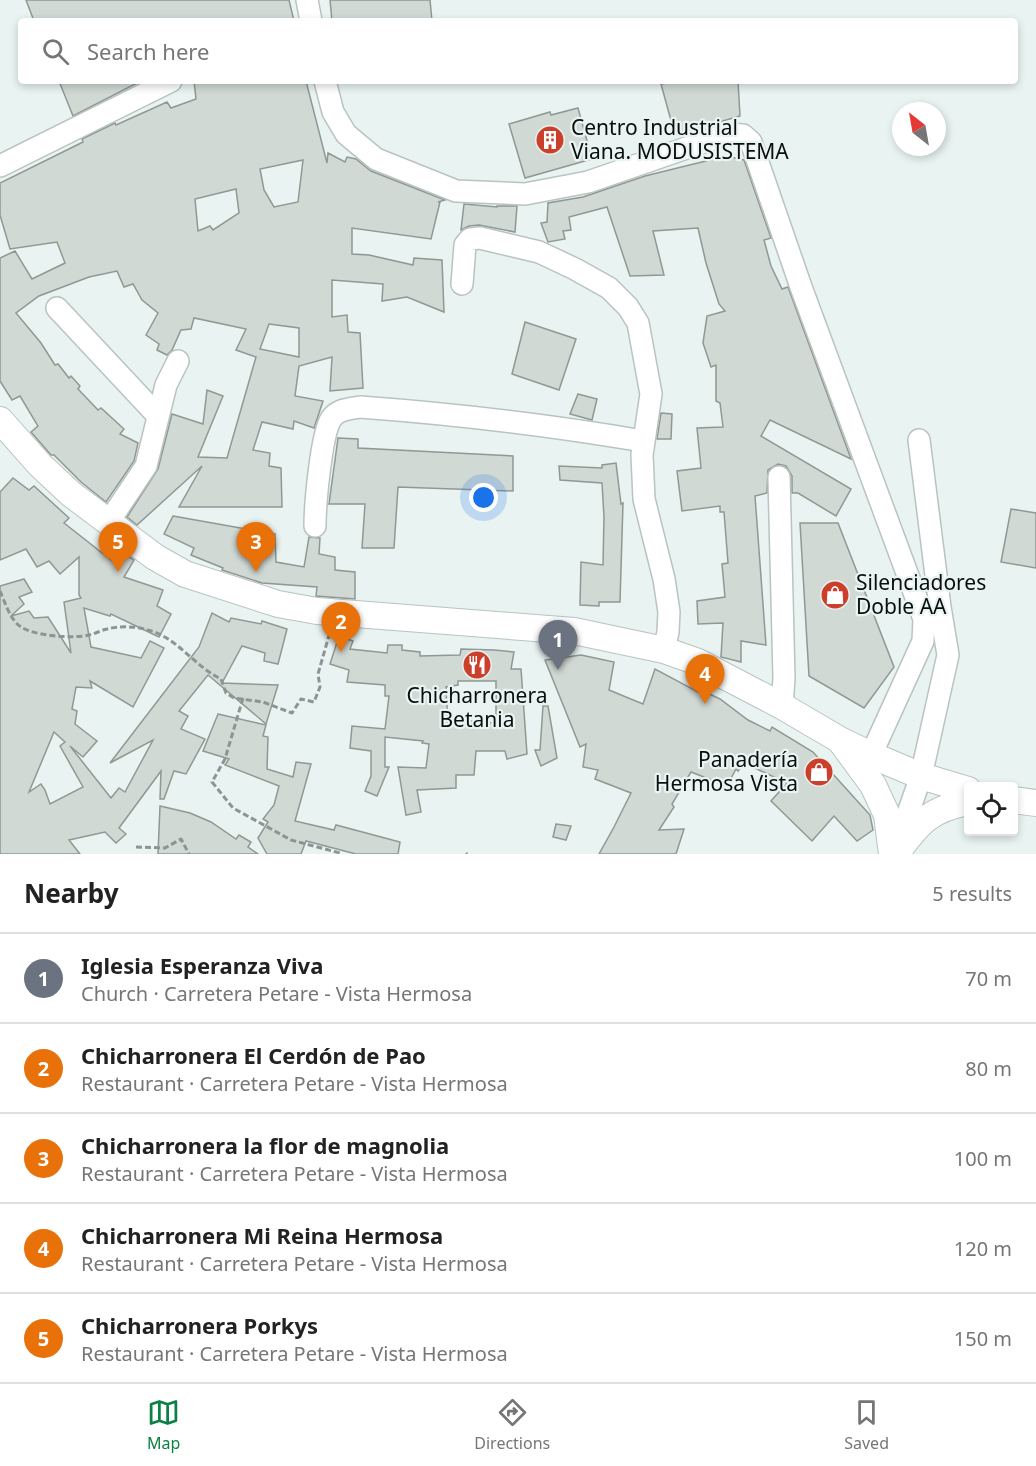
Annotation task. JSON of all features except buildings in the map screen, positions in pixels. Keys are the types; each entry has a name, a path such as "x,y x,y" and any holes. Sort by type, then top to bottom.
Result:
{"main road":[{"path":"0,420 40,465 71,494 155,557 185,574 278,604 335,613 574,630 664,650 698,662 871,755 921,776 964,789"},
{"path":"840,740 873,785 887,815 894,854"},
{"path":"1018,801 1036,803"},
{"path":"894,854 915,827 926,818 951,806 964,803"}],"street":[{"path":"307,0 310,18"},
{"path":"0,166 165,84"},
{"path":"326,84 333,112 346,134 376,159 456,191 525,194 588,183 727,134 743,135 751,142 801,287 924,619 923,641 871,755"},
{"path":"462,284 465,245 470,239 480,238 539,252 609,288 628,307 638,323 651,394 642,455 644,499 664,579 669,612 664,650"},
{"path":"57,308 158,416"},
{"path":"108,523 146,466 166,385 178,362"},
{"path":"315,526 315,506 326,438 331,420 341,410 360,408 478,417 571,428 644,441"},
{"path":"894,854 921,776 948,655 918,440"},
{"path":"779,477 784,678 782,706"}],"path":[{"path":"0,591 7,607 21,627 48,635 87,636 106,629 122,627 150,630 175,644 221,679 226,693 234,698 263,702 292,713 301,699 314,702 320,687 318,674 335,613"},
{"path":"243,698 225,759 212,782 233,808 291,840 340,853"},
{"path":"136,847 165,848 182,839 189,854"}],"place":[{"name":"Centro Industrial Viana. MODUSISTEMA","path":"550,140"},
{"name":"Chicharronera Porkys","path":"118,572"},
{"name":"Chicharronera la flor de magnolia","path":"256,572"},
{"name":"Silenciadores Doble AA","path":"835,595"},
{"name":"Chicharronera El Cerdón de Pao","path":"341,652"},
{"name":"Chicharronera Betania","path":"477,665"},
{"name":"Iglesia Esperanza Viva","path":"558,670"},
{"name":"Chicharronera Mi Reina Hermosa","path":"705,704"},
{"name":"Panadería Hermosa Vista","path":"819,772"}]}
